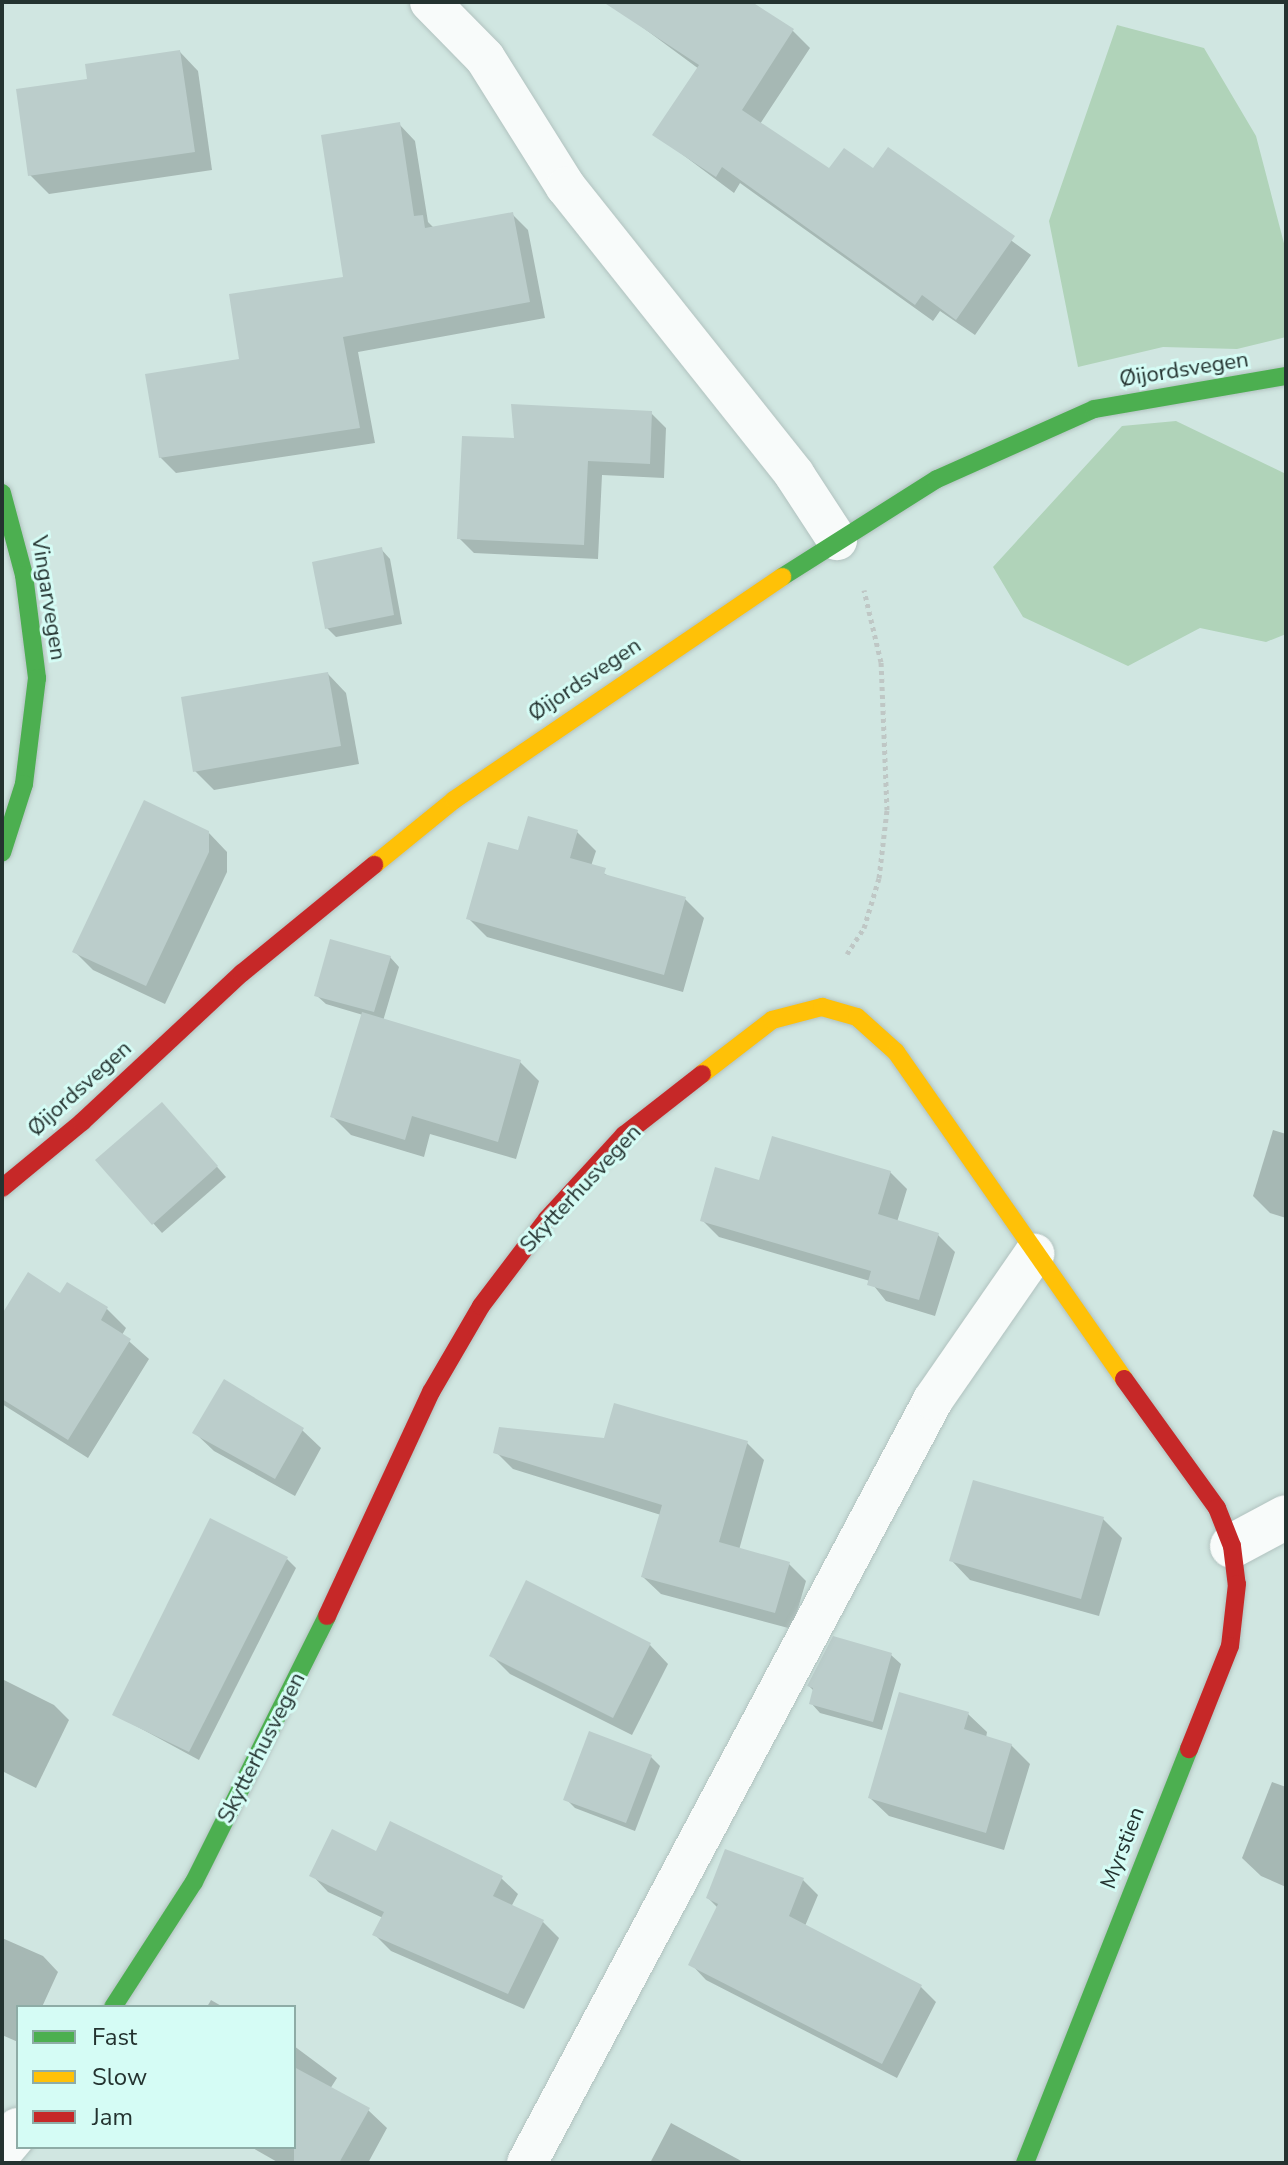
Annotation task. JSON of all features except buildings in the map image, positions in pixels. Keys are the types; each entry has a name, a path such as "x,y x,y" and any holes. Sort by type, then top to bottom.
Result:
{"street":[{"name":"Øijordsvegen","path":"2,1188 82,1122 242,973 454,800 837,540 937,479 1094,409 1286,376"},
{"name":"Vingarvegen","path":"2,853 24,784 37,678 24,575 3,496"},
{"path":"822,1007 857,1017 896,1052 1034,1254 1217,1508 1232,1546 1286,1517"},
{"name":"Skytterhusvegen","path":"114,2005 194,1882 289,1697 431,1392 481,1306 547,1219 624,1135 772,1020 822,1007"},
{"name":"Myrstien","path":"1025,2163 1230,1646 1237,1584 1232,1546"},
{"path":"2,2149 16,2132"}],"lane":[{"path":"430,2 485,58 566,187 794,474 837,540"},
{"path":"527,2163 933,1400 1034,1254"}],"path":[{"path":"822,1007 833,974 864,928 879,878 887,810 881,662 866,594 837,540"}],"green space":[{"path":"1117,25 1204,48 1256,136 1286,251 1286,337 1237,349 1163,347 1078,367 1049,221"},
{"path":"1176,421 1286,474 1286,634 1266,642 1200,628 1128,666 1023,617 993,567 1122,426"}],"traffic: fast":[{"path":"782,577 937,479 1094,409 1286,376"},
{"path":"2,493 24,575 37,678 24,784 2,853"},
{"path":"114,2005 194,1882 327,1616"},
{"path":"1025,2163 1189,1749"}],"traffic: slow":[{"path":"374,865 454,800 782,577"},
{"path":"702,1074 772,1020 822,1007 857,1017 896,1052 1124,1379"}],"traffic: jam":[{"path":"2,1188 82,1122 242,973 374,865"},
{"path":"327,1616 431,1392 481,1306 547,1219 624,1135 702,1074"},
{"path":"1124,1379 1217,1508 1232,1546 1237,1584 1230,1646 1189,1749"}]}
